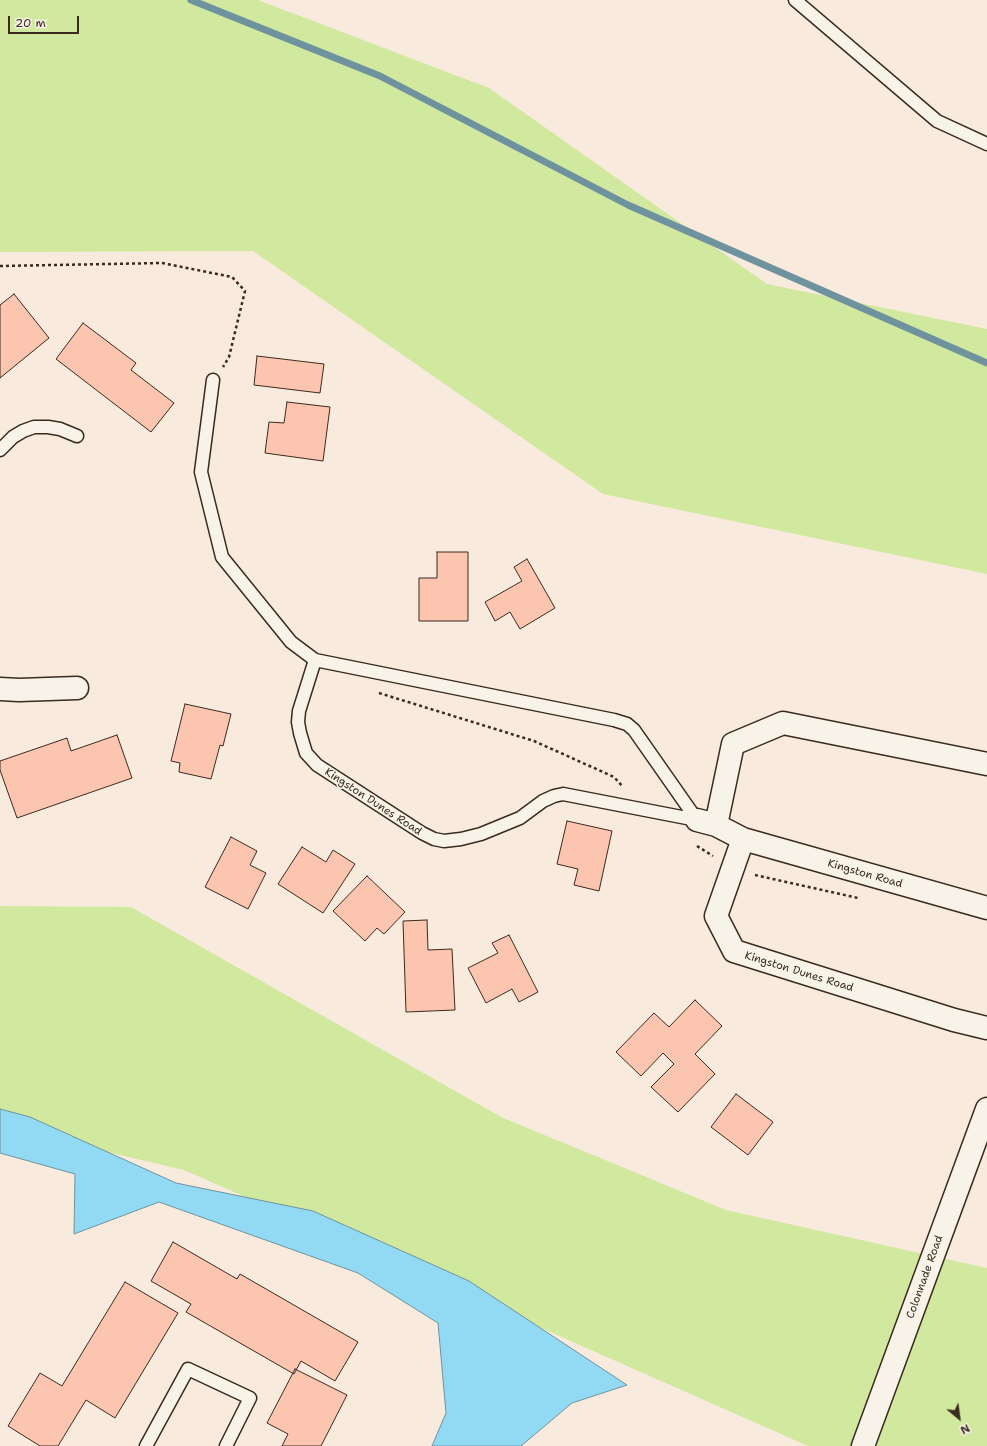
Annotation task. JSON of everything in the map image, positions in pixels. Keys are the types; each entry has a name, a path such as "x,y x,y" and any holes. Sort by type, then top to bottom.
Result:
{"street":[{"path":"0,689 19,690 77,688"},
{"path":"706,823 733,744 783,723 987,764"},
{"name":"Kingston Dunes Road","path":"706,823 743,839 716,916 734,951 954,1020 987,1028"},
{"name":"Kingston Road","path":"743,839 987,908"},
{"name":"Colonnade Road","path":"863,1446 987,1109"}],"lane":[{"path":"795,0 937,121 987,144"},
{"name":"Kingston Dunes Road","path":"213,380 202,472 222,557 291,642 315,660 614,720 627,724 634,730 706,823"},
{"path":"0,450 13,437 34,427 60,429 77,436"},
{"name":"Kingston Dunes Road","path":"315,660 299,711 300,733 306,753 317,765 422,833 434,839 444,841 461,839 480,834 520,818 543,801 554,796 564,794 706,823"},
{"path":"146,1446 188,1369 250,1398 226,1446"}],"path":[{"path":"0,266 162,263 232,277 245,291 229,357 213,380"}],"green space":[{"path":"0,0 258,0 489,88 767,284 987,329 987,574 603,494 253,251 0,252"},
{"path":"0,906 131,907 501,1117 726,1210 987,1268 987,1446 808,1446 184,1170 0,1127"}],"water":[{"path":"0,1109 30,1117 176,1183 313,1211 469,1281 627,1385 572,1403 521,1446 432,1446 446,1413 438,1323 358,1273 159,1202 74,1234 75,1174 0,1153"}],"building":[{"path":"14,294 49,338 0,378 0,305"},
{"path":"83,323 136,363 131,370 174,403 151,432 56,359"},
{"path":"257,356 324,364 320,393 254,385"},
{"path":"287,402 330,407 323,461 265,453 269,422 284,423"},
{"path":"437,552 468,552 468,621 419,621 419,578 437,578"},
{"path":"527,559 555,608 520,629 510,612 495,621 485,602 522,581 514,567"},
{"path":"185,704 231,714 223,746 220,745 211,779 179,772 180,763 171,761"},
{"path":"117,735 132,778 17,818 0,770 0,761 67,738 71,751"},
{"path":"567,821 612,831 599,891 574,885 578,869 557,864"},
{"path":"231,837 257,851 250,865 266,873 248,909 205,887"},
{"path":"302,847 326,862 333,850 355,864 323,913 278,884"},
{"path":"367,876 405,912 384,934 377,928 365,941 333,911"},
{"path":"427,920 428,950 452,949 455,1010 406,1012 403,921"},
{"path":"509,935 538,992 519,1002 512,989 486,1003 468,968 498,953 492,943"},
{"path":"695,1000 722,1026 695,1054 715,1074 678,1112 651,1087 674,1064 663,1053 641,1076 616,1052 654,1013 669,1027"},
{"path":"736,1094 773,1122 748,1155 711,1127"},
{"path":"173,1242 237,1279 240,1274 358,1342 335,1381 301,1361 294,1374 186,1312 191,1304 151,1281"},
{"path":"125,1282 178,1313 115,1418 86,1400 58,1446 40,1446 8,1426 40,1373 62,1386"},
{"path":"295,1369 347,1395 321,1446 282,1446 288,1434 267,1423"}],"waterway":[{"path":"191,0 380,76 628,205 987,363"}]}
